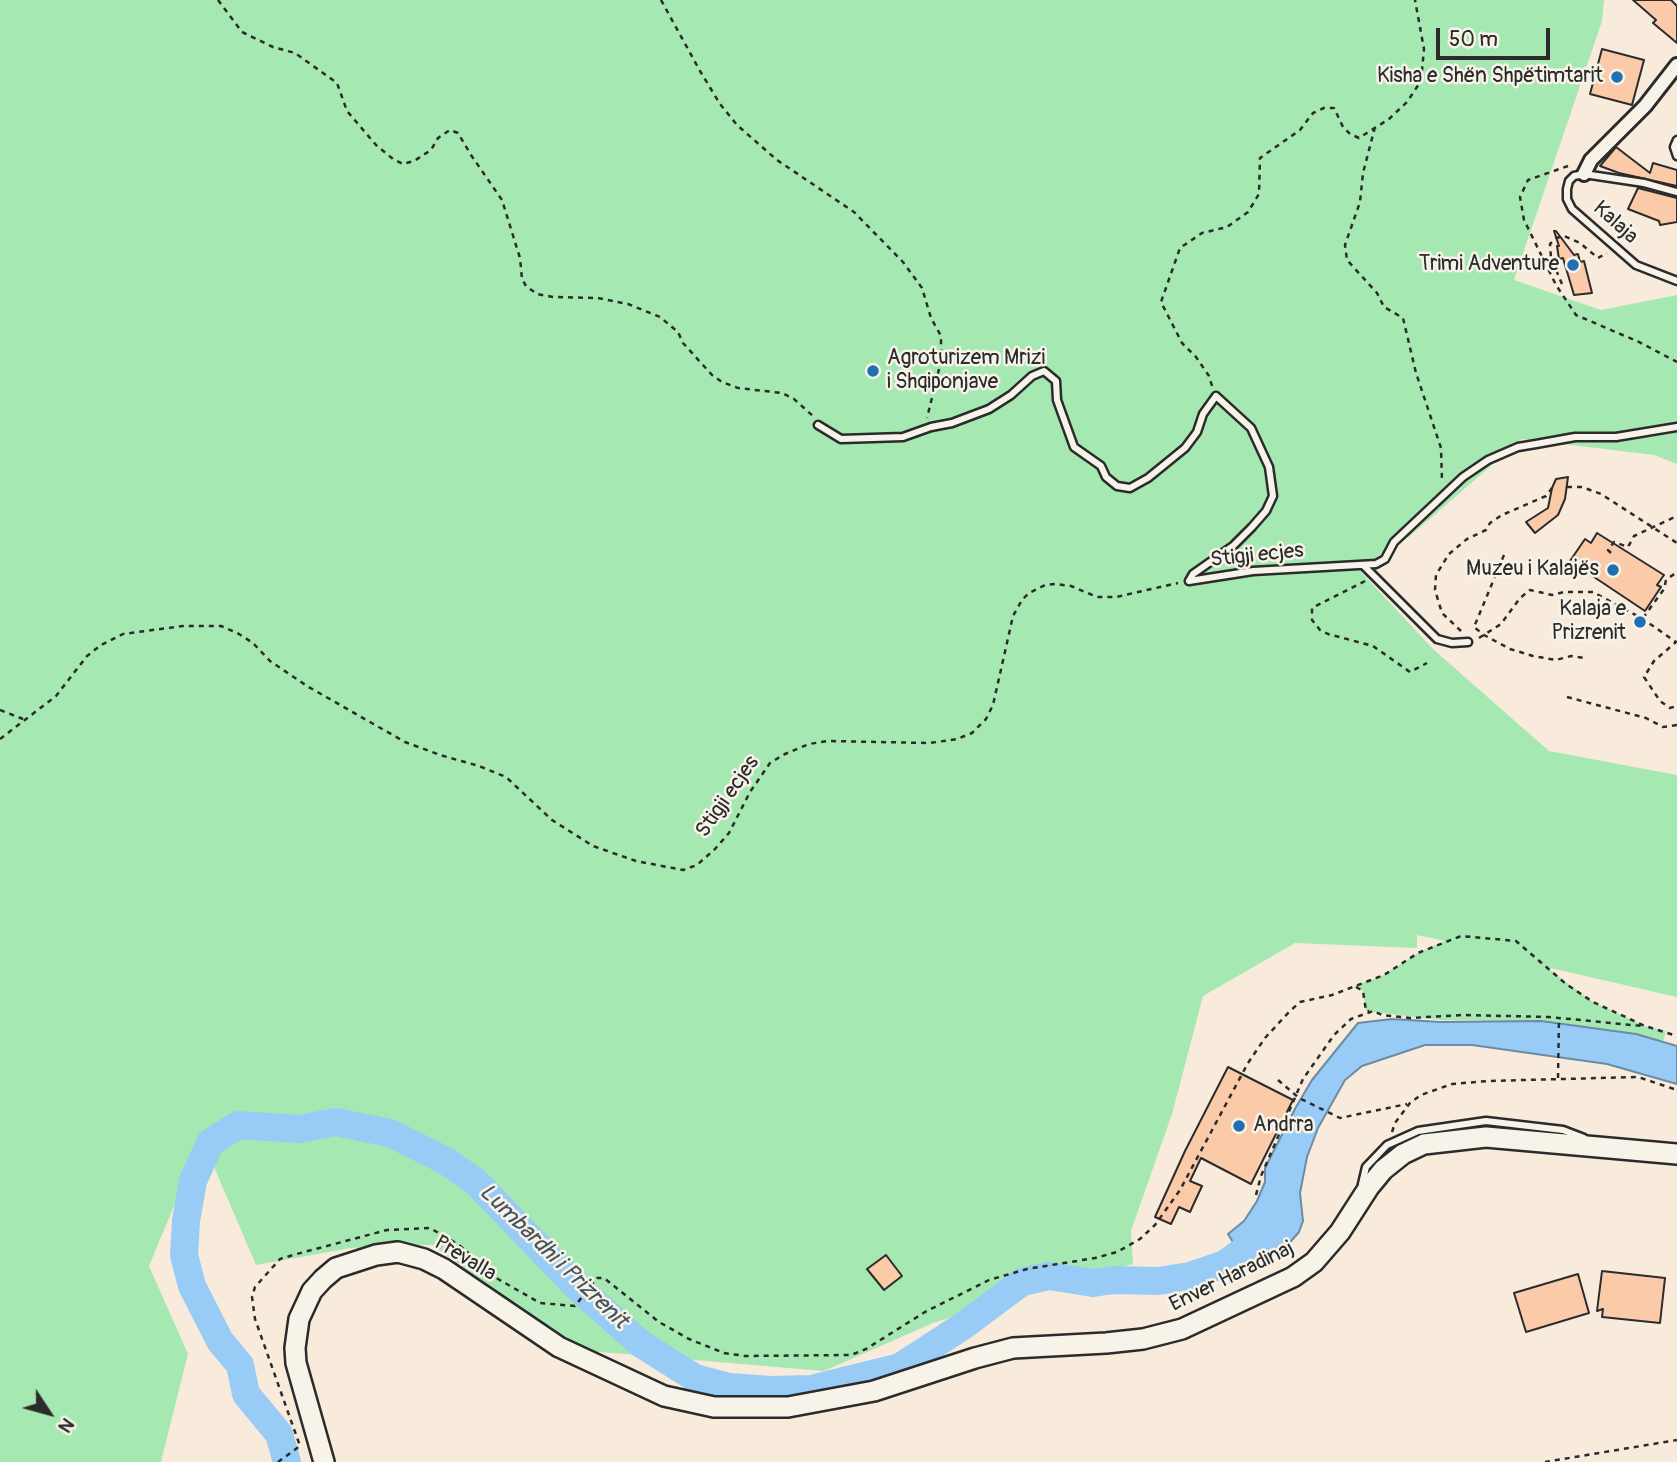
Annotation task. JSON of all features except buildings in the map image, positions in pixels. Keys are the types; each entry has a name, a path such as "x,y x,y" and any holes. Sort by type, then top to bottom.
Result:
{"main road":[{"name":"Enver Haradinaj","path":"676,1400 714,1407 788,1407 874,1391 975,1358 1013,1349 1143,1339 1182,1329 1293,1277 1324,1252 1376,1178 1395,1160 1415,1147 1438,1140 1509,1138 1677,1154"},
{"name":"Prevalla","path":"324,1462 296,1363 299,1319 312,1291 336,1268 376,1255 398,1252 424,1259 444,1269 559,1346 676,1400"}],"street":[{"path":"1584,174 1591,160 1645,106 1677,65"}],"lane":[{"path":"1677,140 1674,148 1677,156"},
{"path":"1584,174 1644,183 1677,192"},
{"name":"Kalaja","path":"1584,174 1574,176 1569,181 1567,199 1573,209 1636,265 1677,281"},
{"path":"818,425 841,439 903,437 931,427 952,424 989,409 1011,395 1032,376 1044,371 1056,380 1056,400 1074,447 1101,466 1106,477 1117,486 1130,488 1148,478 1185,449 1197,432 1203,414 1216,396 1251,428 1269,467 1273,496 1266,511 1233,547 1193,575 1189,582"},
{"path":"1364,566 1385,559 1394,542 1463,477 1488,460 1518,447 1575,438 1616,437 1677,428"},
{"path":"1364,566 1437,639 1452,643 1468,642"},
{"name":"Stigji ecjes","path":"1189,582 1253,571 1364,566"},
{"path":"1358,1203 1366,1167 1387,1145 1418,1131 1486,1121 1563,1130 1613,1148"}],"path":[{"path":"218,0 242,32 273,47 295,53 337,83 347,111 376,145 393,159 403,164 414,162 431,150 438,138 450,130 458,133 502,200 520,258 522,279 526,286 537,294 598,298 628,304 660,317 678,332 683,343 712,375 722,382 738,388 782,393 814,415 818,425"},
{"path":"662,0 700,71 720,104 737,125 777,160 854,212 903,262 922,288 931,318 941,336 941,362 926,416 931,427"},
{"path":"1216,396 1209,376 1182,343 1161,302 1180,248 1202,233 1227,227 1248,212 1259,194 1260,158 1300,131 1313,113 1324,108 1334,108 1343,127 1359,138 1389,119 1407,102 1421,81 1424,49 1415,0"},
{"path":"1376,127 1363,173 1360,202 1345,245 1347,260 1377,293 1384,307 1403,318 1416,373 1441,448 1441,483 1445,495"},
{"path":"1591,160 1528,180 1520,197 1528,230 1556,285 1576,315 1639,342 1677,362"},
{"path":"1562,284 1551,258 1550,244 1556,238 1564,236 1580,243 1598,258 1617,249"},
{"path":"1567,487 1582,487 1601,494 1677,543"},
{"path":"1552,488 1546,496 1502,515 1490,523 1486,530 1467,538 1450,554 1436,575 1435,590 1442,613 1461,630 1468,642 1501,624 1520,598 1530,590 1552,595 1564,592 1593,592 1643,619 1676,642 1654,661 1644,677 1660,701 1670,708 1677,706"},
{"path":"1611,553 1608,551 1614,542 1628,547 1634,536 1677,516"},
{"path":"1504,555 1474,627 1510,649 1533,656 1556,660 1572,656 1584,658"},
{"path":"1643,619 1664,589 1666,580 1677,572"},
{"path":"1373,576 1312,608 1311,620 1328,634 1373,646 1410,672 1427,663"},
{"name":"Stigji ecjes","path":"0,738 56,696 87,656 112,639 123,634 183,626 221,626 253,643 270,661 307,686 405,742 506,777 552,820 593,846 636,861 683,870 697,865 729,833 750,792 770,763 785,754 809,744 828,741 930,743 957,739 972,733 986,719 993,705 1013,616 1029,593 1045,585 1056,584 1071,586 1097,597 1116,597 1189,582"},
{"path":"1567,697 1646,718 1663,727 1677,725"},
{"path":"0,710 25,719"},
{"path":"278,1462 300,1446 269,1362 252,1305 256,1287 280,1259 387,1230 430,1228 459,1245 498,1279 540,1303 575,1307 597,1278 604,1278 659,1322 689,1339 724,1353 744,1356 851,1355 866,1349 925,1312 989,1280 1027,1269 1095,1258 1117,1252 1140,1239 1155,1225 1180,1190 1248,1063 1265,1038 1300,1002 1332,995 1384,975 1418,953 1461,936 1516,941 1566,984 1593,1002 1645,1026 1677,1036"},
{"path":"1354,986 1363,991 1366,1011 1382,1015 1410,1018 1462,1015 1559,1018 1645,1026"},
{"path":"1256,1195 1261,1176 1298,1096 1303,1079 1335,1035 1351,1019 1373,1011"},
{"path":"1558,1079 1559,1018"},
{"path":"1387,1145 1395,1123 1410,1103 1421,1095 1452,1084 1638,1077 1677,1090"},
{"path":"1278,1080 1298,1096 1340,1118 1410,1103"},
{"path":"1545,1462 1677,1440"}],"green space":[{"path":"0,0 1604,0 1602,21 1514,280 1601,310 1677,295 1677,464 1654,455 1522,439 1410,536 1378,556 1361,572 1434,650 1549,751 1677,775 1677,997 1546,967 1593,1002 1645,1026 1666,1031 1662,1045 1541,1021 1441,1020 1366,1011 1363,991 1354,986 1384,975 1418,953 1445,941 1417,935 1417,948 1295,943 1203,996 1172,1114 1131,1231 1133,1264 1052,1285 933,1323 824,1371 589,1351 524,1311 432,1245 351,1248 256,1265 202,1139 149,1266 188,1354 161,1462 0,1462"}],"water":[{"path":"1392,1019 1440,1022 1541,1021 1636,1034 1677,1046 1677,1084 1607,1064 1472,1045 1425,1045 1362,1066 1345,1080 1318,1128 1307,1157 1300,1193 1303,1221 1299,1232 1285,1248 1249,1268 1228,1234 1244,1221 1257,1201 1265,1182 1265,1168 1296,1107 1312,1080 1358,1023"}],"waterway":[{"name":"Lumbardhi i Prizrenit","path":"287,1462 279,1434 246,1394 240,1365 220,1341 192,1286 184,1255 186,1221 193,1181 210,1143 238,1125 300,1129 336,1122 390,1133 446,1161 476,1182 577,1287 641,1344 695,1378 729,1387 811,1389 900,1367 963,1326 1022,1282 1049,1276 1093,1283 1113,1280 1158,1281 1190,1276 1225,1264 1267,1230"}],"place":[{"name":"Kisha e Shën Shpëtimtarit","path":"1617,77"},
{"name":"Trimi Adventure","path":"1573,265"},
{"name":"Agroturizem Mrizi i Shqiponjave","path":"873,371"},
{"name":"Muzeu i Kalajës","path":"1613,570"},
{"name":"Kalaja e Prizrenit","path":"1640,622"},
{"name":"Andrra","path":"1239,1126"}]}
